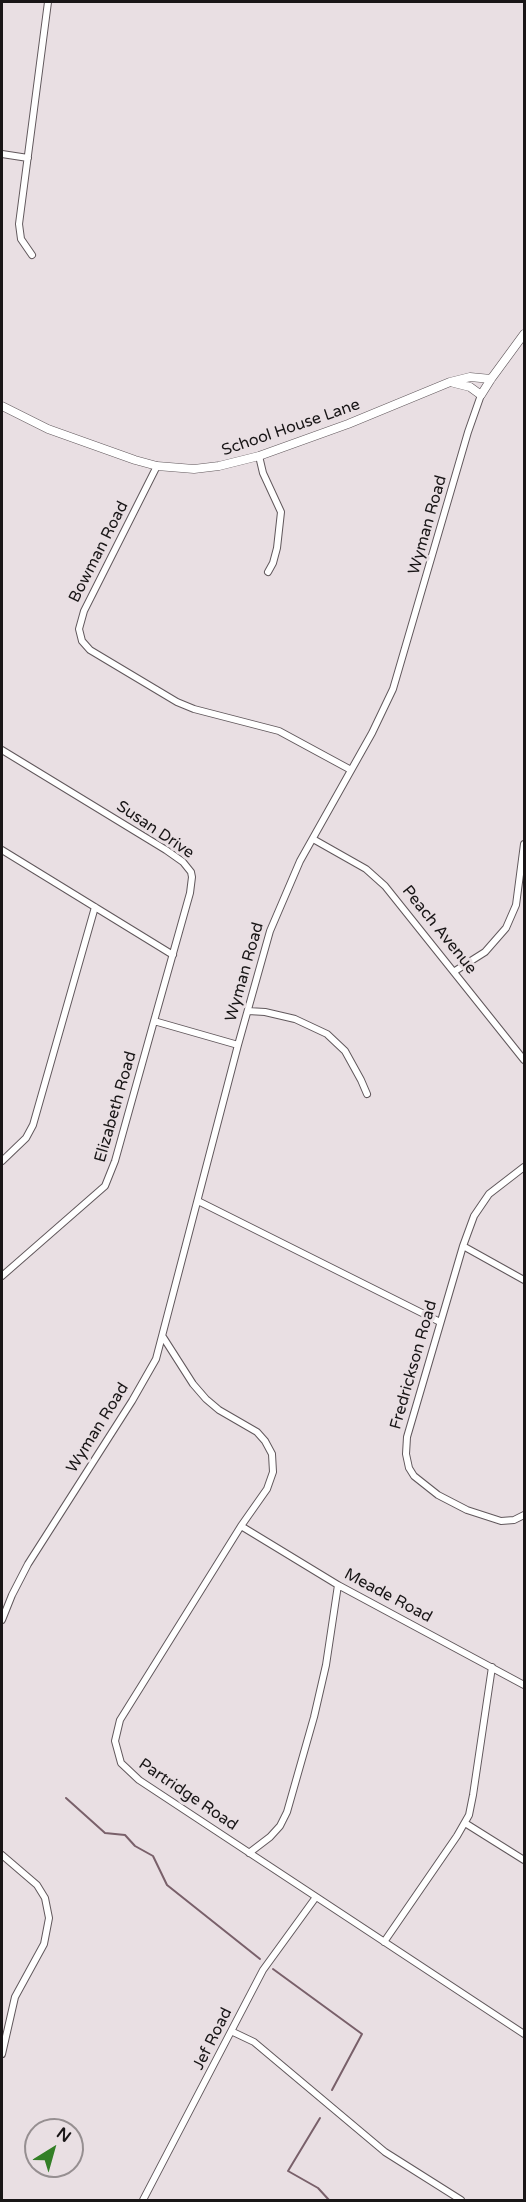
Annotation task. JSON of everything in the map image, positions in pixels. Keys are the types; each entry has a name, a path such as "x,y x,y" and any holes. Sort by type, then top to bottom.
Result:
{"street":[{"path":"32,255 21,239 20,232 48,2"},
{"path":"2,154 28,158"},
{"name":"Wyman Road","path":"2,1620 28,1564 156,1359 238,1045 276,914 300,861 376,725 399,674 468,432 481,395 525,334"},
{"name":"School House Lane","path":"2,406 48,429 135,460 157,466 183,469 205,468 231,464 258,456 348,424 450,382 470,377 491,379"},
{"path":"450,382 470,387 481,395"},
{"path":"258,456 263,473 281,512 277,548 268,572"},
{"name":"Bowman Road","path":"157,466 84,611 79,629 82,641 90,650 177,702 194,709 279,731 298,739 351,770"},
{"name":"Susan Drive","path":"2,750 146,838 189,868 192,883 154,1020"},
{"name":"Peach Avenue","path":"313,839 366,869 386,886 525,1060"},
{"path":"455,971 485,952 506,928 516,905 525,844"},
{"path":"2,850 173,955"},
{"path":"2,1161 26,1138 33,1125 95,907"},
{"path":"248,1011 265,1012 295,1019 327,1034 345,1051 367,1094"},
{"path":"154,1020 238,1045"},
{"name":"Elizabeth Road","path":"2,1276 105,1186 115,1161 154,1020"},
{"name":"Fredrickson Road","path":"525,1167 483,1201 474,1216 406,1437 409,1468 425,1487 466,1510 501,1521 514,1520 525,1515"},
{"path":"198,1201 440,1322"},
{"path":"463,1246 525,1280"},
{"name":"Partridge Road","path":"163,1337 199,1392 219,1410 262,1436 269,1447 273,1463 271,1480 262,1497 241,1526 122,1715 115,1741 119,1757 129,1773 525,2034"},
{"name":"Meade Road","path":"241,1526 338,1584 525,1684"},
{"path":"249,1853 270,1837 280,1826 287,1812 326,1665 338,1584"},
{"path":"384,1942 465,1823 472,1805 492,1667"},
{"path":"465,1823 525,1860"},
{"path":"2,1855 19,1867 37,1885 45,1898 49,1918 44,1944 15,1997 2,2050"},
{"name":"Jef Road","path":"143,2200 273,1954 316,1897"},
{"path":"233,2032 254,2042 385,2152 461,2200"}],"waterway":[{"path":"66,1798 105,1833 125,1835 135,1846 153,1856 167,1885 260,1959"},
{"path":"273,1969 362,2034 332,2090"},
{"path":"320,2118 288,2171 318,2188 329,2200"}]}
